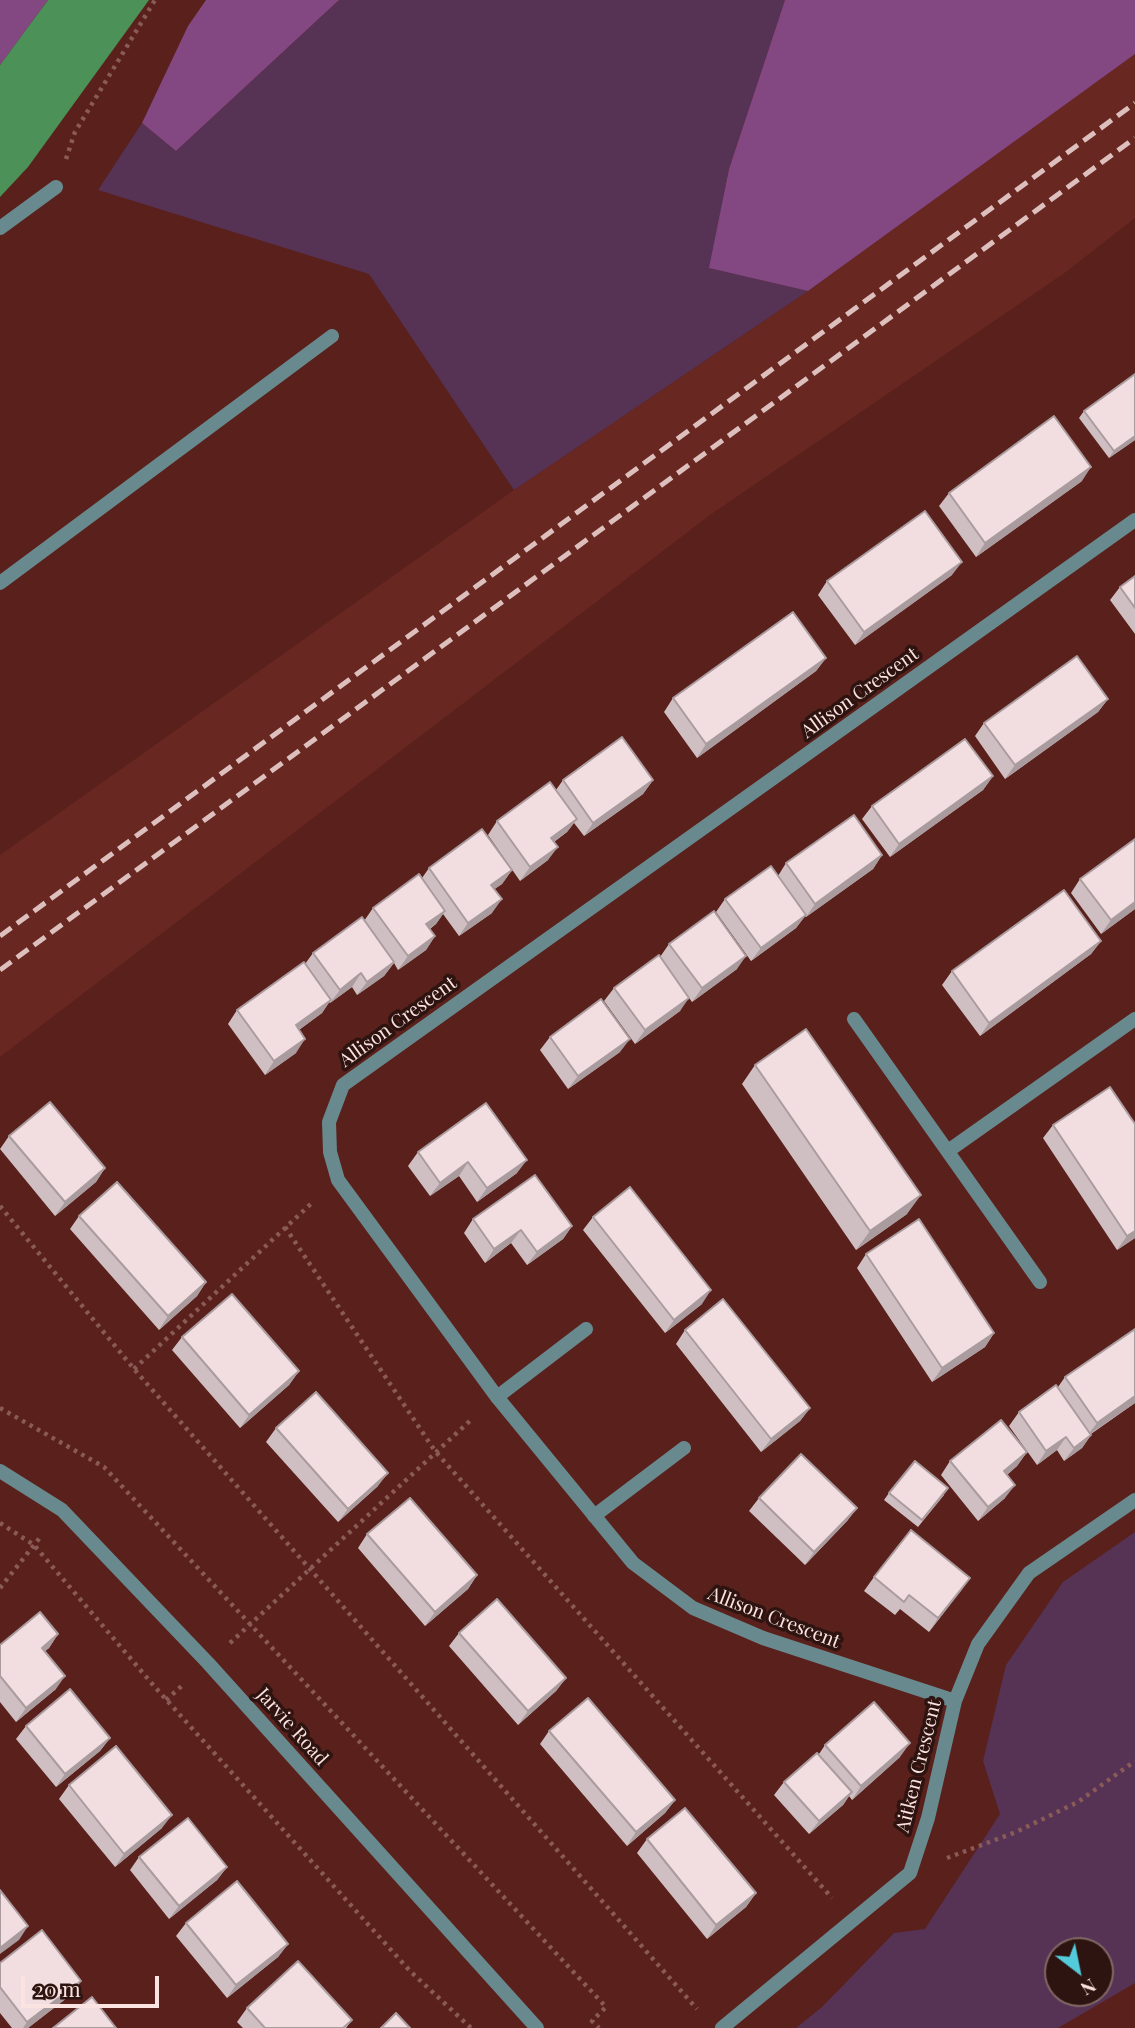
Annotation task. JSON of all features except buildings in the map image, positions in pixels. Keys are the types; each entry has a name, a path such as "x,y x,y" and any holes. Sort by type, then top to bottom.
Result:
{"street":[{"path":"0,228 56,187"},
{"path":"0,583 332,336"},
{"name":"Allison Crescent","path":"954,1701 763,1638 694,1608 633,1563 497,1397 338,1180 330,1152 329,1122 343,1085 1135,520"},
{"path":"854,1019 1040,1282"},
{"path":"948,1151 1135,1019"},
{"path":"497,1397 586,1329"},
{"path":"594,1516 684,1448"},
{"name":"Jarvie Road","path":"0,1471 62,1510 208,1663 537,2028"},
{"name":"Aitken Crescent","path":"910,1872 928,1818 954,1701 978,1644 1029,1573 1135,1500"},
{"path":"722,2028 910,1872"}],"path":[{"path":"56,187 75,132 155,0"},
{"path":"134,1368 338,1180"},
{"path":"0,1206 134,1368 705,2018"},
{"path":"285,1227 435,1451 852,1920"},
{"path":"166,1700 497,1397"},
{"path":"0,1408 104,1467 606,2007 592,2021 599,2028"},
{"path":"0,1588 62,1510"},
{"path":"0,1523 34,1545 166,1700 410,1971 471,2028"},
{"path":"910,1872 1016,1832 1078,1802 1135,1761"}],"shaded area":[{"path":"0,0 48,0 0,65"},
{"path":"48,0 149,0 28,167 0,197 0,65"},
{"path":"206,0 339,0 176,151 142,123 188,26"},
{"path":"339,0 785,0 729,169 710,268 808,291 514,490 369,274 98,190 142,123 176,151"},
{"path":"785,0 1135,0 1135,54 808,291 709,268 729,169"},
{"path":"1135,54 1135,218 1066,272 710,515 0,1057 0,855 514,490 808,291"},
{"path":"1135,1532 1135,1983 1114,1995 1114,1937 1044,1937 1044,2007 1094,2007 1058,2028 796,2028 822,2007 894,1933 925,1929 1000,1814 983,1761 1006,1665 1063,1582"}],"railway":[{"path":"0,936 1135,103"},
{"path":"0,970 1135,138"}]}
